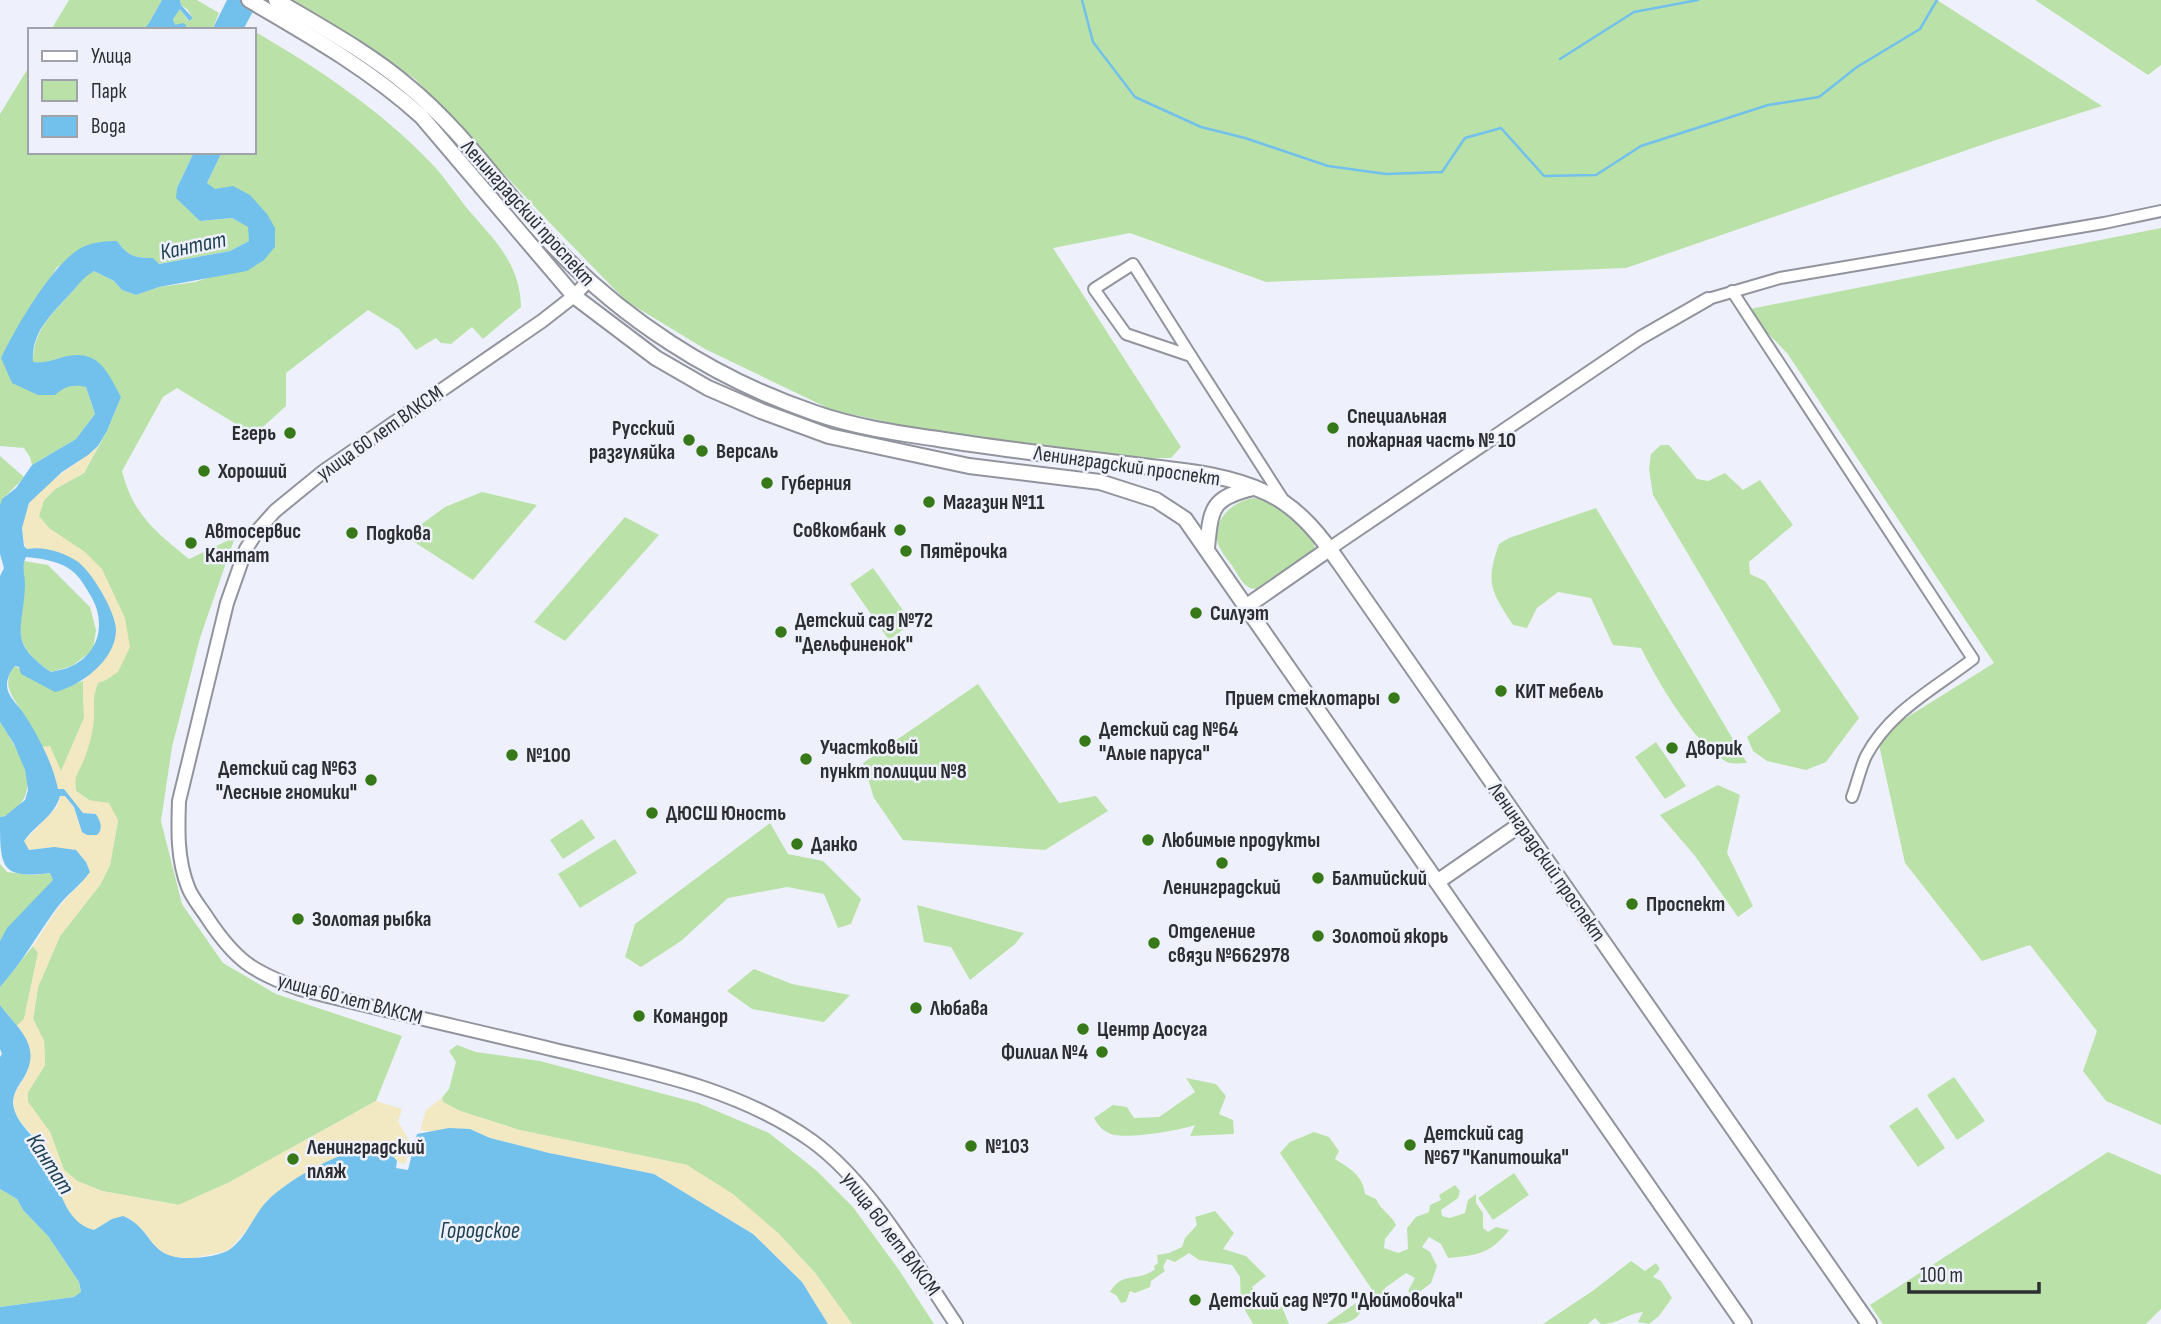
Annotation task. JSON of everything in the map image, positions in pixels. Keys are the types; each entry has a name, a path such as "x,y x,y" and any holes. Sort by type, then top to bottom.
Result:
{"main road":[{"name":"Ленинградский проспект","path":"249,0 270,5 369,57 408,85 456,132 547,240 588,281 649,328 769,396 839,421 973,445 1206,474 1270,494 1286,505 1308,523 1329,549 1869,1324"},
{"name":"Ленинградский проспект","path":"270,5 364,69 421,116 574,296 656,358 708,388 829,436 969,466 1100,482 1156,500 1185,519 1744,1324"},
{"path":"1207,548 1210,518 1216,506 1226,495 1254,488"},
{"path":"1247,606 1329,549"},
{"path":"1437,882 1521,824"}],"street":[{"path":"1329,549 1640,338 1708,299 1780,278 2161,211"},
{"path":"1191,356 1126,334 1094,289 1133,264 1286,505"},
{"name":"улица 60 лет ВЛКСМ","path":"588,281 574,296 324,471 275,511 258,530 246,549 227,603 179,801 179,851 188,888 227,947 251,967 274,979 300,989 726,1094 769,1114 813,1142 844,1169 874,1205 956,1324"},
{"path":"1732,291 1973,659 1913,701 1887,725 1865,758 1852,797"}],"green space":[{"path":"69,0 162,0 145,28 52,28"},
{"path":"180,0 197,0 219,13 213,28 175,26 173,19 180,9 188,21 193,18 181,5"},
{"path":"294,0 1937,0 2102,106 1626,268 1266,282 1130,233 1053,248 1181,447 1171,458 1121,458 910,427 832,410 705,349 626,301 415,79"},
{"path":"2035,0 2161,0 2161,65 2148,75"},
{"path":"256,32 302,60 371,108 433,165 503,252 516,277 521,307 483,339 472,327 451,344 441,343 436,338 416,350 399,329 368,310 286,373 286,406 254,435 177,388 163,397 122,471 132,500 139,511 156,531 189,559 235,537 200,638 172,747 161,821 182,904 223,963 276,994 402,1036 376,1101 228,1183 179,1205 102,1191 77,1181 64,1170 50,1132 28,1102 28,1092 45,1065 44,1041 33,1019 38,987 60,936 100,885 110,865 118,820 76,791 74,776 83,761 94,718 93,697 98,682 130,647 49,528 38,517 44,500 55,489 84,473 107,431 121,397 59,358 48,363 33,362 36,341 44,324 94,271 114,281 122,290 136,295 159,287 195,282 218,275 275,247 207,183 221,154 256,154"},
{"path":"28,68 28,154 193,154 177,188 200,221 232,218 249,227 249,241 230,251 158,264 152,258 132,255 117,241 57,267 1,358 63,388 77,384 86,387 95,414 76,439 32,465 24,448 0,446 0,114"},
{"path":"2161,228 2161,1125 2106,1101 2083,1071 2097,1031 2030,945 1982,961 1905,863 1877,736 1994,663 1787,353 1745,310"},
{"path":"1661,445 1669,445 1697,479 1708,481 1725,473 1743,490 1760,480 1793,525 1749,562 1750,574 1765,581 1859,718 1826,762 1806,770 1767,761 1753,751 1747,737 1781,711 1653,495 1649,469 1651,454"},
{"path":"0,456 24,477 4,497 0,505"},
{"path":"482,492 537,505 473,580 405,536 445,507"},
{"path":"1254,498 1273,505 1294,518 1314,544 1314,553 1267,588 1259,589 1250,588 1242,582 1221,550 1217,535 1218,527 1226,513 1239,503"},
{"path":"1596,508 1747,763 1727,762 1700,740 1666,693 1641,648 1613,645 1591,598 1558,592 1537,608 1527,628 1513,625 1495,595 1491,578 1499,544 1509,538"},
{"path":"625,517 659,535 565,641 534,622"},
{"path":"24,561 48,565 90,607 96,630 93,650 72,666 51,672 30,654 24,645 20,627"},
{"path":"873,568 912,623 889,640 850,584"},
{"path":"14,666 65,689 83,681 84,718 61,772 50,747 42,747 10,692 8,680"},
{"path":"978,684 1059,803 1096,796 1108,811 1045,850 903,840 874,798 863,763"},
{"path":"0,722 23,764 27,787 25,797 18,806 0,817"},
{"path":"1656,742 1686,786 1665,799 1635,757"},
{"path":"1718,785 1740,795 1727,853 1753,906 1738,917 1695,856 1660,815"},
{"path":"582,819 595,838 563,859 550,840"},
{"path":"770,823 788,854 823,861 861,899 851,924 838,928 824,894 787,887 728,898 681,941 641,967 625,957 635,924"},
{"path":"615,839 637,873 580,908 558,874"},
{"path":"0,864 7,872 32,875 51,873 54,880 0,941"},
{"path":"917,905 1024,933 1015,944 970,980 951,947 924,942"},
{"path":"33,946 38,953 24,1019 17,1026 0,1005 0,987"},
{"path":"754,969 792,984 850,995 824,1022 752,1009 727,991"},
{"path":"457,1045 476,1052 540,1061 698,1103 769,1133 817,1171 853,1207 934,1324 852,1324 815,1273 778,1233 687,1165 519,1130 460,1111 443,1102 442,1098 449,1089 456,1062 449,1051"},
{"path":"1954,1077 1985,1121 1957,1140 1927,1095"},
{"path":"1186,1078 1216,1084 1226,1096 1219,1114 1233,1120 1234,1134 1190,1136 1195,1125 1132,1136 1115,1135 1103,1129 1094,1118 1113,1105 1127,1107 1134,1118 1159,1117 1195,1092"},
{"path":"1917,1107 1945,1148 1918,1167 1889,1126"},
{"path":"1314,1132 1329,1137 1339,1151 1335,1159 1354,1173 1364,1187 1365,1194 1376,1199 1394,1221 1396,1225 1385,1239 1384,1248 1398,1253 1408,1249 1407,1228 1416,1217 1429,1212 1430,1205 1441,1200 1439,1195 1455,1185 1460,1191 1458,1198 1441,1210 1442,1216 1450,1218 1465,1213 1468,1200 1476,1194 1476,1203 1483,1213 1483,1228 1488,1232 1496,1227 1509,1230 1489,1249 1467,1256 1448,1258 1441,1244 1429,1237 1422,1247 1430,1252 1437,1266 1431,1283 1413,1297 1408,1291 1415,1278 1406,1273 1385,1288 1384,1294 1377,1297 1280,1153 1290,1142"},
{"path":"2108,1152 2161,1175 2161,1309 2146,1324 1883,1324 1870,1305"},
{"path":"1514,1173 1529,1195 1493,1220 1478,1198"},
{"path":"0,1189 17,1199 23,1210 48,1236 79,1282 81,1293 74,1297 0,1307"},
{"path":"1215,1211 1234,1233 1223,1249 1246,1256 1266,1276 1252,1287 1256,1295 1282,1307 1289,1324 1253,1324 1241,1303 1240,1277 1232,1265 1199,1260 1189,1253 1175,1262 1167,1259 1163,1267 1165,1271 1151,1281 1150,1287 1135,1293 1130,1291 1126,1302 1121,1303 1116,1295 1110,1292 1120,1281 1155,1269 1154,1266 1158,1263 1157,1255 1182,1247 1185,1238 1197,1225 1195,1217"},
{"path":"1631,1261 1645,1271 1656,1263 1660,1269 1653,1277 1661,1281 1672,1298 1659,1316 1649,1324 1638,1322 1643,1312 1608,1324 1601,1324 1595,1318 1588,1324 1543,1324 1594,1290"},
{"path":"1356,1303 1362,1308 1352,1320 1326,1324"}],"sand":[{"path":"98,446 84,473 55,489 44,500 39,516 49,528 85,552 102,569 125,618 130,647 118,672 98,683 91,738 76,781 76,791 88,800 109,803 118,820 110,865 100,885 60,936 38,987 33,1019 44,1041 45,1065 28,1092 28,1102 50,1132 64,1170 77,1181 102,1191 178,1205 228,1183 376,1101 402,1109 398,1121 410,1143 406,1162 403,1164 392,1155 341,1155 289,1183 266,1201 255,1221 228,1251 194,1258 171,1257 152,1245 145,1232 129,1218 112,1219 94,1230 82,1225 65,1205 44,1152 21,1121 13,1101 28,1068 24,1041 17,1026 24,1019 38,953 33,946 61,905 82,883 54,847 29,850 23,842 57,807 60,796 65,796 72,806 78,823 97,814 83,813 68,795 58,789 42,747 50,746 61,771 84,718 83,681 99,664 116,630 79,562 27,549 23,520 28,507 48,484"},
{"path":"442,1098 443,1102 460,1111 519,1130 687,1165 733,1194 778,1233 815,1273 852,1324 828,1324 802,1282 753,1234 654,1174 549,1153 490,1138 470,1129 449,1128 434,1132 420,1130 426,1110"}],"water":[{"path":"162,0 180,0 181,5 193,18 189,21 180,9 173,19 175,25 183,23 187,28 145,28"},
{"path":"227,0 259,0 244,28 213,28"},
{"path":"193,154 221,154 207,183 215,189 233,186 250,195 275,228 275,247 264,260 247,271 159,287 136,295 122,290 114,281 94,271 49,317 35,342 33,362 47,362 73,355 92,358 105,369 121,397 98,446 62,472 29,503 22,528 24,546 27,549 40,548 60,553 84,567 108,604 116,631 110,652 103,662 85,678 65,689 55,692 21,674 19,667 15,666 8,678 9,694 40,740 58,789 64,789 83,813 96,814 101,827 97,835 82,832 74,807 65,796 60,796 54,810 24,841 29,850 54,847 76,850 90,872 60,904 0,987 0,941 7,928 53,880 50,873 21,874 12,871 6,866 1,848 0,817 25,800 28,790 25,770 14,744 0,722 0,576 4,568 0,554 0,505 2,499 16,488 32,465 76,439 95,414 86,387 73,386 55,395 38,395 12,383 1,358 49,279 73,253 85,246 117,241 132,255 153,258 159,264 230,251 249,241 248,227 232,218 200,221 176,198 177,188","holes":["26,557 53,562 72,570 80,579 94,603 99,624 98,634 90,652 72,666 51,672 28,652 23,642 21,623"]},
{"name":"Городское","path":"0,1005 21,1031 30,1048 29,1067 14,1096 15,1111 43,1150 68,1210 84,1226 94,1230 123,1216 141,1228 152,1243 166,1254 192,1258 216,1255 235,1245 269,1199 295,1179 332,1159 370,1150 385,1152 397,1161 396,1168 408,1170 417,1134 449,1128 470,1129 490,1138 549,1153 654,1174 753,1234 802,1282 828,1324 0,1324 0,1307 74,1297 81,1292 79,1282 48,1236 23,1210 17,1199 0,1189"}],"waterway":[{"path":"1082,0 1093,42 1135,97 1201,127 1245,138 1328,166 1386,174 1442,172 1465,138 1501,128 1544,176 1596,175 1641,146 1768,105 1819,97 1857,67 1920,29 1937,0"},
{"path":"1560,59 1634,12 1698,0"}],"place":[{"name":"Специальная пожарная часть № 10","path":"1333,428"},
{"name":"Егерь","path":"290,433"},
{"name":"Русский разгуляйка","path":"689,440"},
{"name":"Версаль","path":"702,451"},
{"name":"Хороший","path":"204,471"},
{"name":"Губерния","path":"767,483"},
{"name":"Магазин №11","path":"929,502"},
{"name":"Совкомбанк","path":"900,530"},
{"name":"Подкова","path":"352,533"},
{"name":"Автосервис Кантат","path":"191,543"},
{"name":"Пятёрочка","path":"906,551"},
{"name":"Силуэт","path":"1196,613"},
{"name":"Детский сад №72 \"Дельфиненок\"","path":"781,632"},
{"name":"КИТ мебель","path":"1501,691"},
{"name":"Прием стеклотары","path":"1394,698"},
{"name":"Детский сад №64 \"Алые паруса\"","path":"1085,741"},
{"name":"Дворик","path":"1672,748"},
{"name":"№100","path":"512,755"},
{"name":"Участковый пункт полиции №8","path":"806,759"},
{"name":"Детский сад №63 \"Лесные гномики\"","path":"371,780"},
{"name":"ДЮСШ Юность","path":"652,813"},
{"name":"Любимые продукты","path":"1148,840"},
{"name":"Данко","path":"797,844"},
{"name":"Ленинградский","path":"1222,863"},
{"name":"Балтийский","path":"1318,878"},
{"name":"Проспект","path":"1632,904"},
{"name":"Золотая рыбка","path":"298,919"},
{"name":"Золотой якорь","path":"1318,936"},
{"name":"Отделение связи №662978","path":"1154,943"},
{"name":"Любава","path":"916,1008"},
{"name":"Командор","path":"639,1016"},
{"name":"Центр Досуга","path":"1083,1029"},
{"name":"Филиал №4","path":"1102,1052"},
{"name":"Детский сад №67 \"Капитошка\"","path":"1410,1145"},
{"name":"№103","path":"971,1146"},
{"name":"Ленинградский пляж","path":"293,1159"},
{"name":"Детский сад №70 \"Дюймовочка\"","path":"1195,1300"}],"water label":[{"name":"Кантат","path":"193,246"},
{"name":"Кантат","path":"50,1164"}]}
